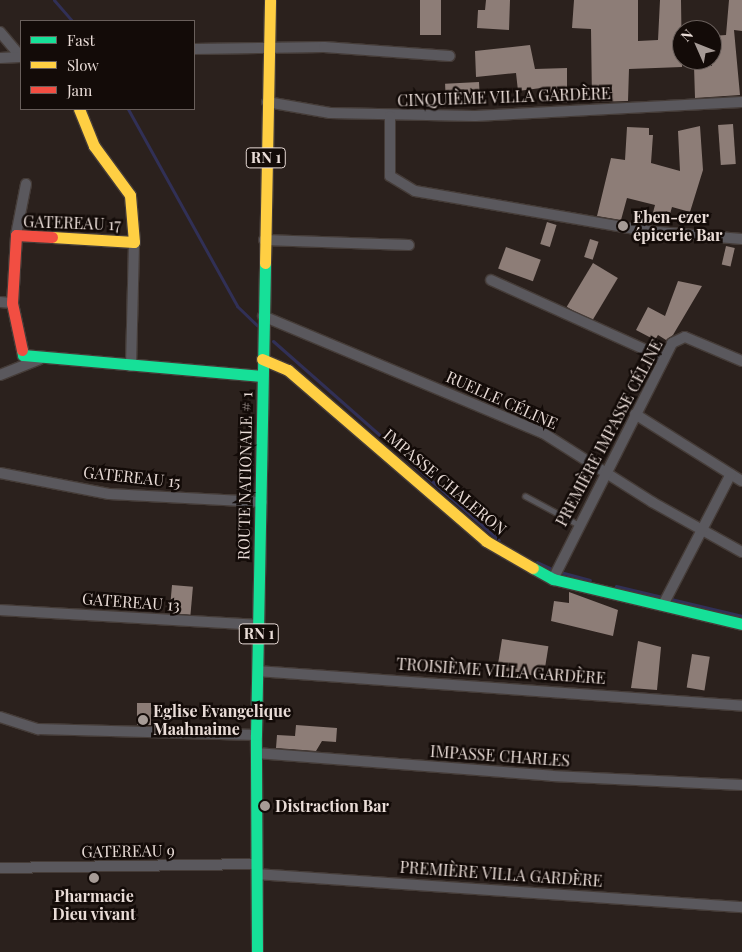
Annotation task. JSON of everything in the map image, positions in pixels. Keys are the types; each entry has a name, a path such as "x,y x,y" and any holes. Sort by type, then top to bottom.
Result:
{"street":[{"name":"ROUTE NATIONALE # 1","path":"257,952 256,735 262,502 262,316 270,0"},
{"path":"0,32 20,56"},
{"path":"195,49 269,46 450,56"},
{"path":"0,58 20,57"},
{"name":"CINQUIÈME VILLA GARDÈRE","path":"268,102 390,116 475,116 742,102"},
{"name":"GATEREAU 17","path":"79,110 94,146 130,195 134,242 16,235 6,302 23,355 40,359 262,376"},
{"path":"390,116 390,176 415,191 646,232 742,239"},
{"path":"16,235 26,184"},
{"path":"264,240 409,245"},
{"path":"131,366 134,242"},
{"path":"491,280 664,358"},
{"name":"RUELLE CÉLINE","path":"262,316 543,433 742,552"},
{"name":"PREMIÈRE IMPASSE CÉLINE","path":"553,579 577,524 672,343 685,337 742,361"},
{"name":"GATEREAU 17","path":"0,376 40,359"},
{"name":"IMPASSE CHALERON","path":"262,359 288,370 486,541 553,579 664,603 742,624"},
{"path":"635,414 742,481"},
{"name":"GATEREAU 15","path":"0,474 108,494 262,502"},
{"path":"664,603 701,529 732,474"},
{"name":"GATEREAU 13","path":"0,610 260,625"},
{"name":"TROISIÈME VILLA GARDÈRE","path":"258,671 742,706"},
{"path":"0,718 38,729 256,735"},
{"name":"IMPASSE CHARLES","path":"256,753 552,776 742,785"},
{"name":"GATEREAU 9","path":"0,868 257,869"},
{"name":"PREMIÈRE VILLA GARDÈRE","path":"257,869 742,907"}],"lane":[{"path":"525,496 577,524"}],"building":[{"path":"420,0 441,0 441,35 420,35"},
{"path":"486,0 510,0 509,30 477,28 478,10 485,10"},
{"path":"574,0 638,0 638,41 658,40 660,0 681,0 681,20 672,20 672,67 629,69 628,101 592,102 591,29 572,28"},
{"path":"729,0 742,0 742,31 734,30 740,95 695,98 694,70 722,70 722,35 726,35"},
{"path":"530,45 535,69 567,68 567,103 542,103 541,88 518,91 516,73 476,77 475,51"},
{"path":"479,82 480,104 446,106 445,84"},
{"path":"733,124 736,164 721,165 718,125"},
{"path":"700,126 703,170 690,212 672,207 667,224 651,220 655,205 627,198 621,220 597,216 611,158 625,160 627,127 649,128 649,135 653,135 651,163 680,171 678,131"},
{"path":"547,222 557,225 550,247 540,244"},
{"path":"590,239 599,242 593,260 584,257"},
{"path":"726,246 735,248 730,267 722,265"},
{"path":"506,247 541,260 533,281 498,269"},
{"path":"593,263 618,278 592,322 567,307"},
{"path":"678,281 702,286 673,335 666,340 658,335 655,340 636,330 648,307 665,316"},
{"path":"172,585 193,587 190,615 170,613"},
{"path":"569,592 618,610 613,636 551,621 554,601 569,603"},
{"path":"502,639 548,646 544,677 497,670"},
{"path":"638,641 661,647 657,690 631,688"},
{"path":"692,654 710,657 704,690 687,688"},
{"path":"137,703 151,703 151,725 137,725"},
{"path":"296,725 337,728 336,742 322,741 316,751 276,748 277,735 295,736"}],"waterway":[{"path":"54,0 71,20"},
{"path":"129,110 237,306 257,325"},
{"path":"273,341 499,540"},
{"path":"537,562 554,570"},
{"path":"560,572 590,580"},
{"path":"616,586 742,616"}],"traffic: fast":[{"path":"257,952 256,735 265,263"},
{"path":"22,350 23,355 262,376"},
{"path":"533,568 553,579 742,624"}],"traffic: slow":[{"path":"265,263 270,0"},
{"path":"52,237 134,242 130,195 94,146 79,110"},
{"path":"262,359 288,370 486,541 533,568"}],"traffic: jam":[{"path":"22,350 12,303 16,235 52,237"}],"place":[{"name":"Eben-ezer épicerie Bar","path":"623,226"},
{"name":"Eglise Evangelique Maahnaime","path":"143,720"},
{"name":"Distraction Bar","path":"265,806"},
{"name":"Pharmacie Dieu vivant","path":"94,878"}]}
